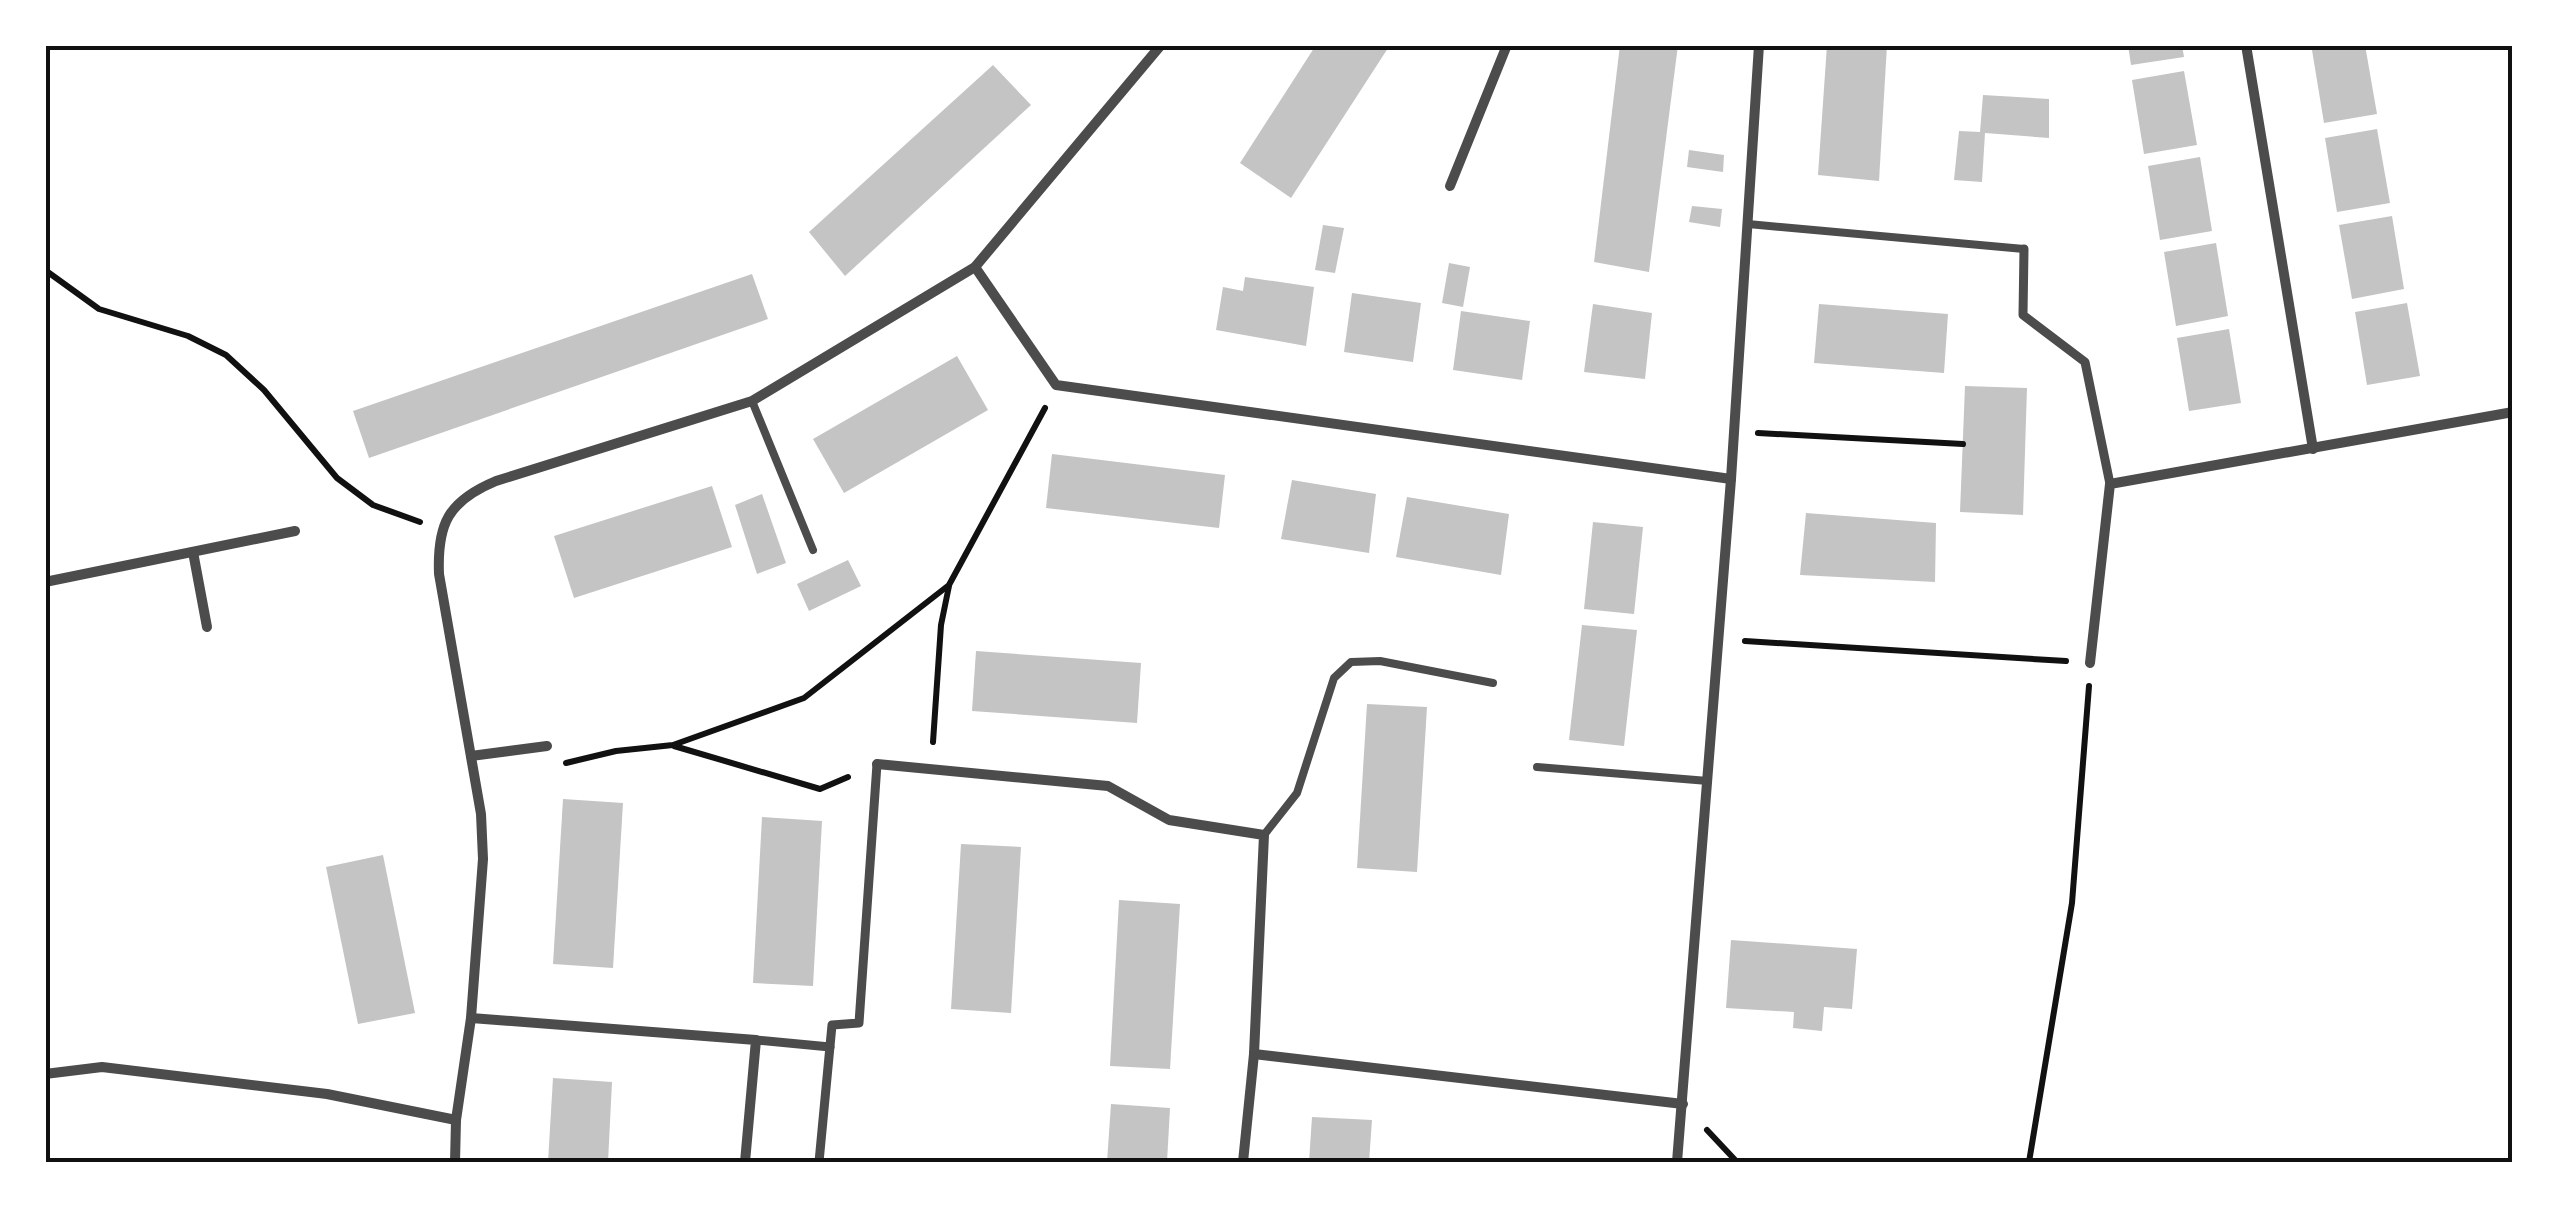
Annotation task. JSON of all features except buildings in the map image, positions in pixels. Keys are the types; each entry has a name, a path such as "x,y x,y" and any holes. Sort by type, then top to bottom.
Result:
{"street":[{"path":"456,1162 456,1120 470,1018 483,859 481,814 439,574 441,529 462,499 496,482 752,400 975,267 1161,45"},
{"path":"1450,186 1508,45"},
{"path":"1677,1162 1708,781 1759,45"},
{"path":"2246,45 2313,449"},
{"path":"2024,248 2023,315 2084,362 2110,484 2090,663"},
{"path":"975,267 1056,385 1730,479"},
{"path":"2110,484 2513,412"},
{"path":"45,582 295,531"},
{"path":"192,552 208,627"},
{"path":"471,756 547,746"},
{"path":"819,1162 832,1025 858,1023 877,764 1108,786 1169,820 1264,835 1254,1054 1243,1162"},
{"path":"470,1018 830,1048"},
{"path":"745,1162 756,1040"},
{"path":"1254,1054 1683,1104"},
{"path":"45,1074 102,1067 326,1094 456,1120"}],"lane":[{"path":"1748,224 2024,248"},
{"path":"752,400 814,550"},
{"path":"1264,835 1298,793 1334,678 1350,662 1380,661 1493,683"},
{"path":"1537,767 1708,781"}],"path":[{"path":"45,270 99,308 188,336 226,355 264,390 314,454 358,496 441,529"},
{"path":"932,770 941,625 949,584 1056,385"},
{"path":"1732,431 1963,444"},
{"path":"561,764 616,751 673,745 804,698 949,584"},
{"path":"1718,639 2090,663 2072,903 2029,1162"},
{"path":"673,745 820,789 877,764"}]}
